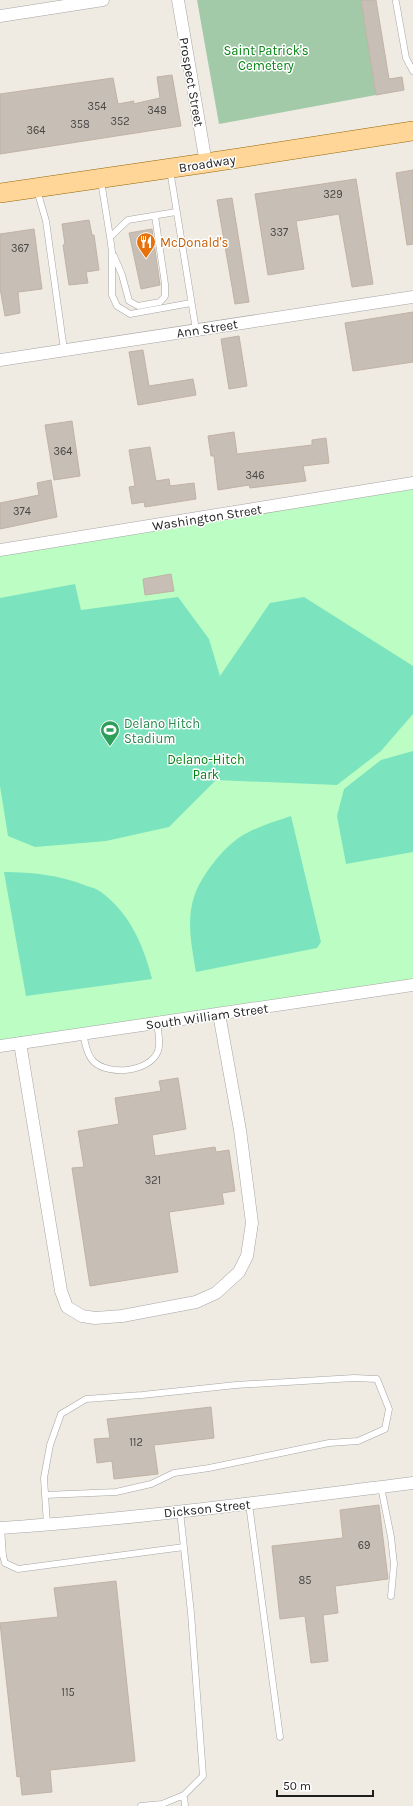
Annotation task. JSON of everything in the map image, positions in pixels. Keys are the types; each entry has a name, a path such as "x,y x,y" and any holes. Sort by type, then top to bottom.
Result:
{"main road":[{"name":"Broadway","path":"0,193 169,169 413,131"}],"street":[{"path":"0,16 103,0"},
{"name":"Prospect Street","path":"178,0 206,163"},
{"name":"Ann Street","path":"0,360 413,297"},
{"name":"Washington Street","path":"0,550 413,483"},
{"name":"South William Street","path":"0,1046 413,985"},
{"path":"20,1043 61,1291 67,1307 82,1316 95,1318 122,1316 196,1302 216,1293 239,1272 247,1256 252,1223 240,1130 219,1014"},
{"name":"Dickson Street","path":"1,1528 47,1525 249,1504 413,1483"}],"lane":[{"path":"396,2 406,58 413,71"},
{"path":"169,169 196,330"},
{"path":"101,179 112,252 112,295 118,306 130,314 191,303"},
{"path":"36,188 46,221 64,350"},
{"path":"110,237 128,220 176,212"},
{"path":"112,252 122,275 129,301 138,306 160,302 165,296 165,284 155,216"},
{"path":"83,1033 88,1054 95,1063 114,1070 124,1070 138,1067 150,1062 158,1052 159,1044 157,1023"},
{"path":"45,1495 116,1492 151,1484 174,1472 209,1468 329,1443 358,1441 385,1429 389,1409 377,1379 354,1378 236,1385 142,1395 86,1399 61,1414 49,1452 44,1478 45,1495 47,1525"},
{"path":"381,1487 391,1537 394,1564 391,1596"},
{"path":"249,1504 280,1737"},
{"path":"142,1806 162,1804 184,1795 203,1776 180,1511"},
{"path":"1,1528 5,1563 18,1569 184,1547"},
{"path":"184,1795 185,1806"}],"green space":[{"name":"Saint Patrick's Cemetery","path":"197,0 361,0 376,95 219,124"},
{"name":"Delano-Hitch Park","path":"413,485 413,983 0,1048 0,550"},
{"name":"Delano Hitch Stadium","path":"75,584 81,610 178,597 209,639 220,676 270,603 304,597 413,666 413,714 381,751 337,785 216,780 169,827 106,841 35,847 8,836 0,786 0,598"},
{"path":"413,751 413,852 346,864 337,816 344,789 381,760"},
{"path":"291,816 321,942 317,948 196,972 190,934 190,915 194,897 201,881 226,848 233,842 246,833"},
{"path":"4,872 35,874 67,879 94,888 101,892 120,909 134,931 145,954 152,979 26,996"}],"building":[{"path":"361,0 376,0 389,79 402,77 404,90 376,95"},
{"path":"172,75 181,126 0,154 0,94 113,78 118,104 134,101 133,104 160,98 157,77"},
{"path":"413,170 413,244 407,245 396,173"},
{"path":"356,179 373,284 352,287 339,214 296,221 304,269 268,275 255,194"},
{"path":"232,198 249,302 235,304 217,200"},
{"path":"89,220 92,235 94,235 99,270 86,272 88,283 69,285 63,245 65,244 62,224"},
{"path":"34,229 42,289 18,292 20,313 5,316 0,288 0,234"},
{"name":"McDonald's","path":"152,229 160,285 141,289 129,233"},
{"path":"413,312 413,362 353,371 345,323"},
{"path":"239,336 247,386 229,389 221,339"},
{"path":"143,350 149,386 193,379 196,395 138,405 129,352"},
{"path":"72,421 80,476 54,480 45,425"},
{"path":"234,432 237,454 312,445 312,440 326,438 329,463 303,466 306,481 250,488 249,485 218,490 214,456 211,456 208,436"},
{"path":"150,447 156,481 169,479 170,486 194,483 196,499 145,507 144,502 132,504 129,487 135,486 129,450"},
{"path":"51,480 57,517 0,529 0,503 39,495 37,483"},
{"path":"171,574 174,591 145,595 143,579"},
{"path":"178,1078 186,1129 152,1135 155,1156 215,1147 216,1152 229,1150 235,1191 222,1193 224,1204 169,1212 178,1272 90,1286 72,1168 84,1167 78,1131 119,1124 115,1098 161,1091 159,1081"},
{"path":"211,1407 214,1438 154,1445 158,1474 114,1479 112,1461 97,1463 94,1439 110,1438 107,1419"},
{"path":"379,1505 388,1579 335,1586 338,1613 323,1615 328,1661 311,1663 305,1616 280,1619 272,1546 343,1538 340,1510"},
{"path":"116,1581 135,1761 50,1770 52,1792 22,1795 20,1776 17,1777 0,1623 58,1617 54,1588"}],"place":[{"name":"McDonald's","path":"146,259"},
{"name":"Delano Hitch Stadium","path":"110,747"}]}
